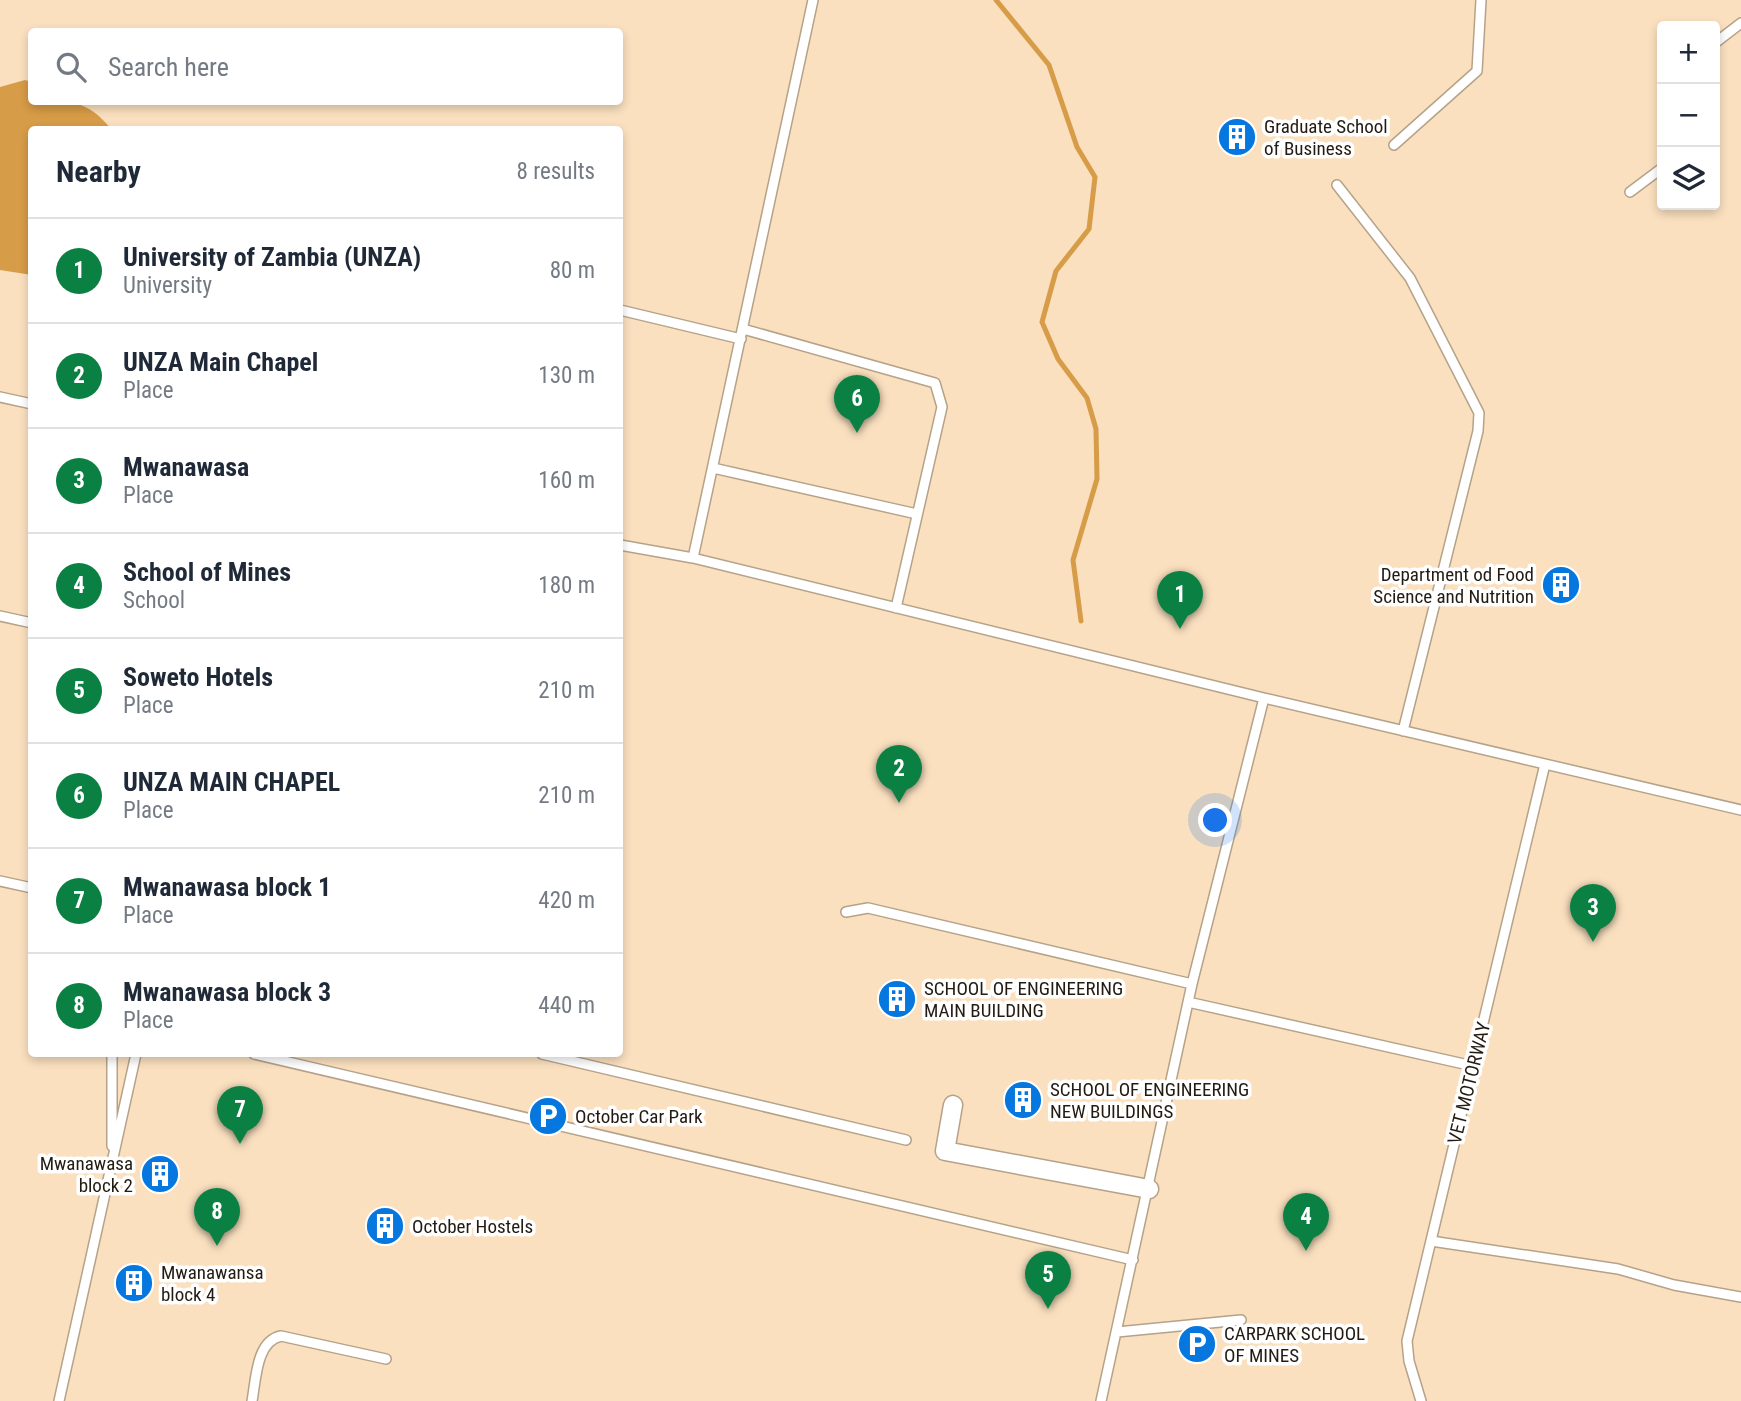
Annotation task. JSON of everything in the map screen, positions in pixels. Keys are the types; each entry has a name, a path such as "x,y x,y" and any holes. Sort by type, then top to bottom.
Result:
{"street":[{"path":"953,1105 945,1151 1149,1189"}],"lane":[{"path":"693,558 813,0"},
{"path":"1394,145 1477,71 1481,0"},
{"path":"1720,39 1741,23"},
{"path":"1630,192 1657,172"},
{"path":"1337,185 1410,278 1479,413 1478,431 1403,731"},
{"path":"623,311 742,334 935,383 942,407 896,608"},
{"path":"0,397 28,403"},
{"path":"713,468 917,514"},
{"path":"623,546 693,558 1264,698 1741,810"},
{"path":"0,616 28,622"},
{"path":"1101,1401 1192,984 1264,698"},
{"name":"VET MOTORWAY","path":"1421,1401 1406,1341 1545,764"},
{"path":"0,881 28,887"},
{"path":"846,912 867,908 1192,984"},
{"path":"1188,1003 1473,1066"},
{"path":"111,1057 112,1161"},
{"path":"59,1401 135,1057"},
{"path":"267,1057 1133,1260"},
{"path":"555,1057 906,1140"},
{"path":"1431,1241 1618,1269 1674,1285 1741,1297"},
{"path":"1117,1332 1241,1320"},
{"path":"252,1401 263,1349 272,1338 281,1336 386,1359"}],"shaded area":[{"path":"0,0 1741,0 1741,1401 0,1401"},
{"path":"28,81 28,105 79,105 93,112 108,126 28,126 28,274 0,270 0,87"}],"waterway":[{"path":"996,0 1049,65 1077,147 1095,177 1089,229 1056,271 1042,322 1058,359 1087,398 1096,429 1097,479 1073,560 1081,621"}],"place":[{"name":"Graduate School of Business","path":"1237,137"},
{"name":"UNZA MAIN CHAPEL","path":"857,433"},
{"name":"Department od Food Science and Nutrition","path":"1561,585"},
{"name":"University of Zambia (UNZA)","path":"1180,629"},
{"name":"UNZA Main Chapel","path":"899,803"},
{"name":"Mwanawasa","path":"1593,942"},
{"name":"SCHOOL OF ENGINEERING MAIN BUILDING","path":"897,999"},
{"name":"SCHOOL OF ENGINEERING NEW BUILDINGS","path":"1023,1100"},
{"name":"October Car Park","path":"548,1116"},
{"name":"Mwanawasa block 1","path":"240,1144"},
{"name":"Mwanawasa block 2","path":"160,1174"},
{"name":"October Hostels","path":"385,1226"},
{"name":"Mwanawasa block 3","path":"217,1246"},
{"name":"School of Mines","path":"1306,1251"},
{"name":"Mwanawansa block 4","path":"134,1283"},
{"name":"Soweto Hotels","path":"1048,1309"},
{"name":"CARPARK SCHOOL OF MINES","path":"1197,1344"}]}
